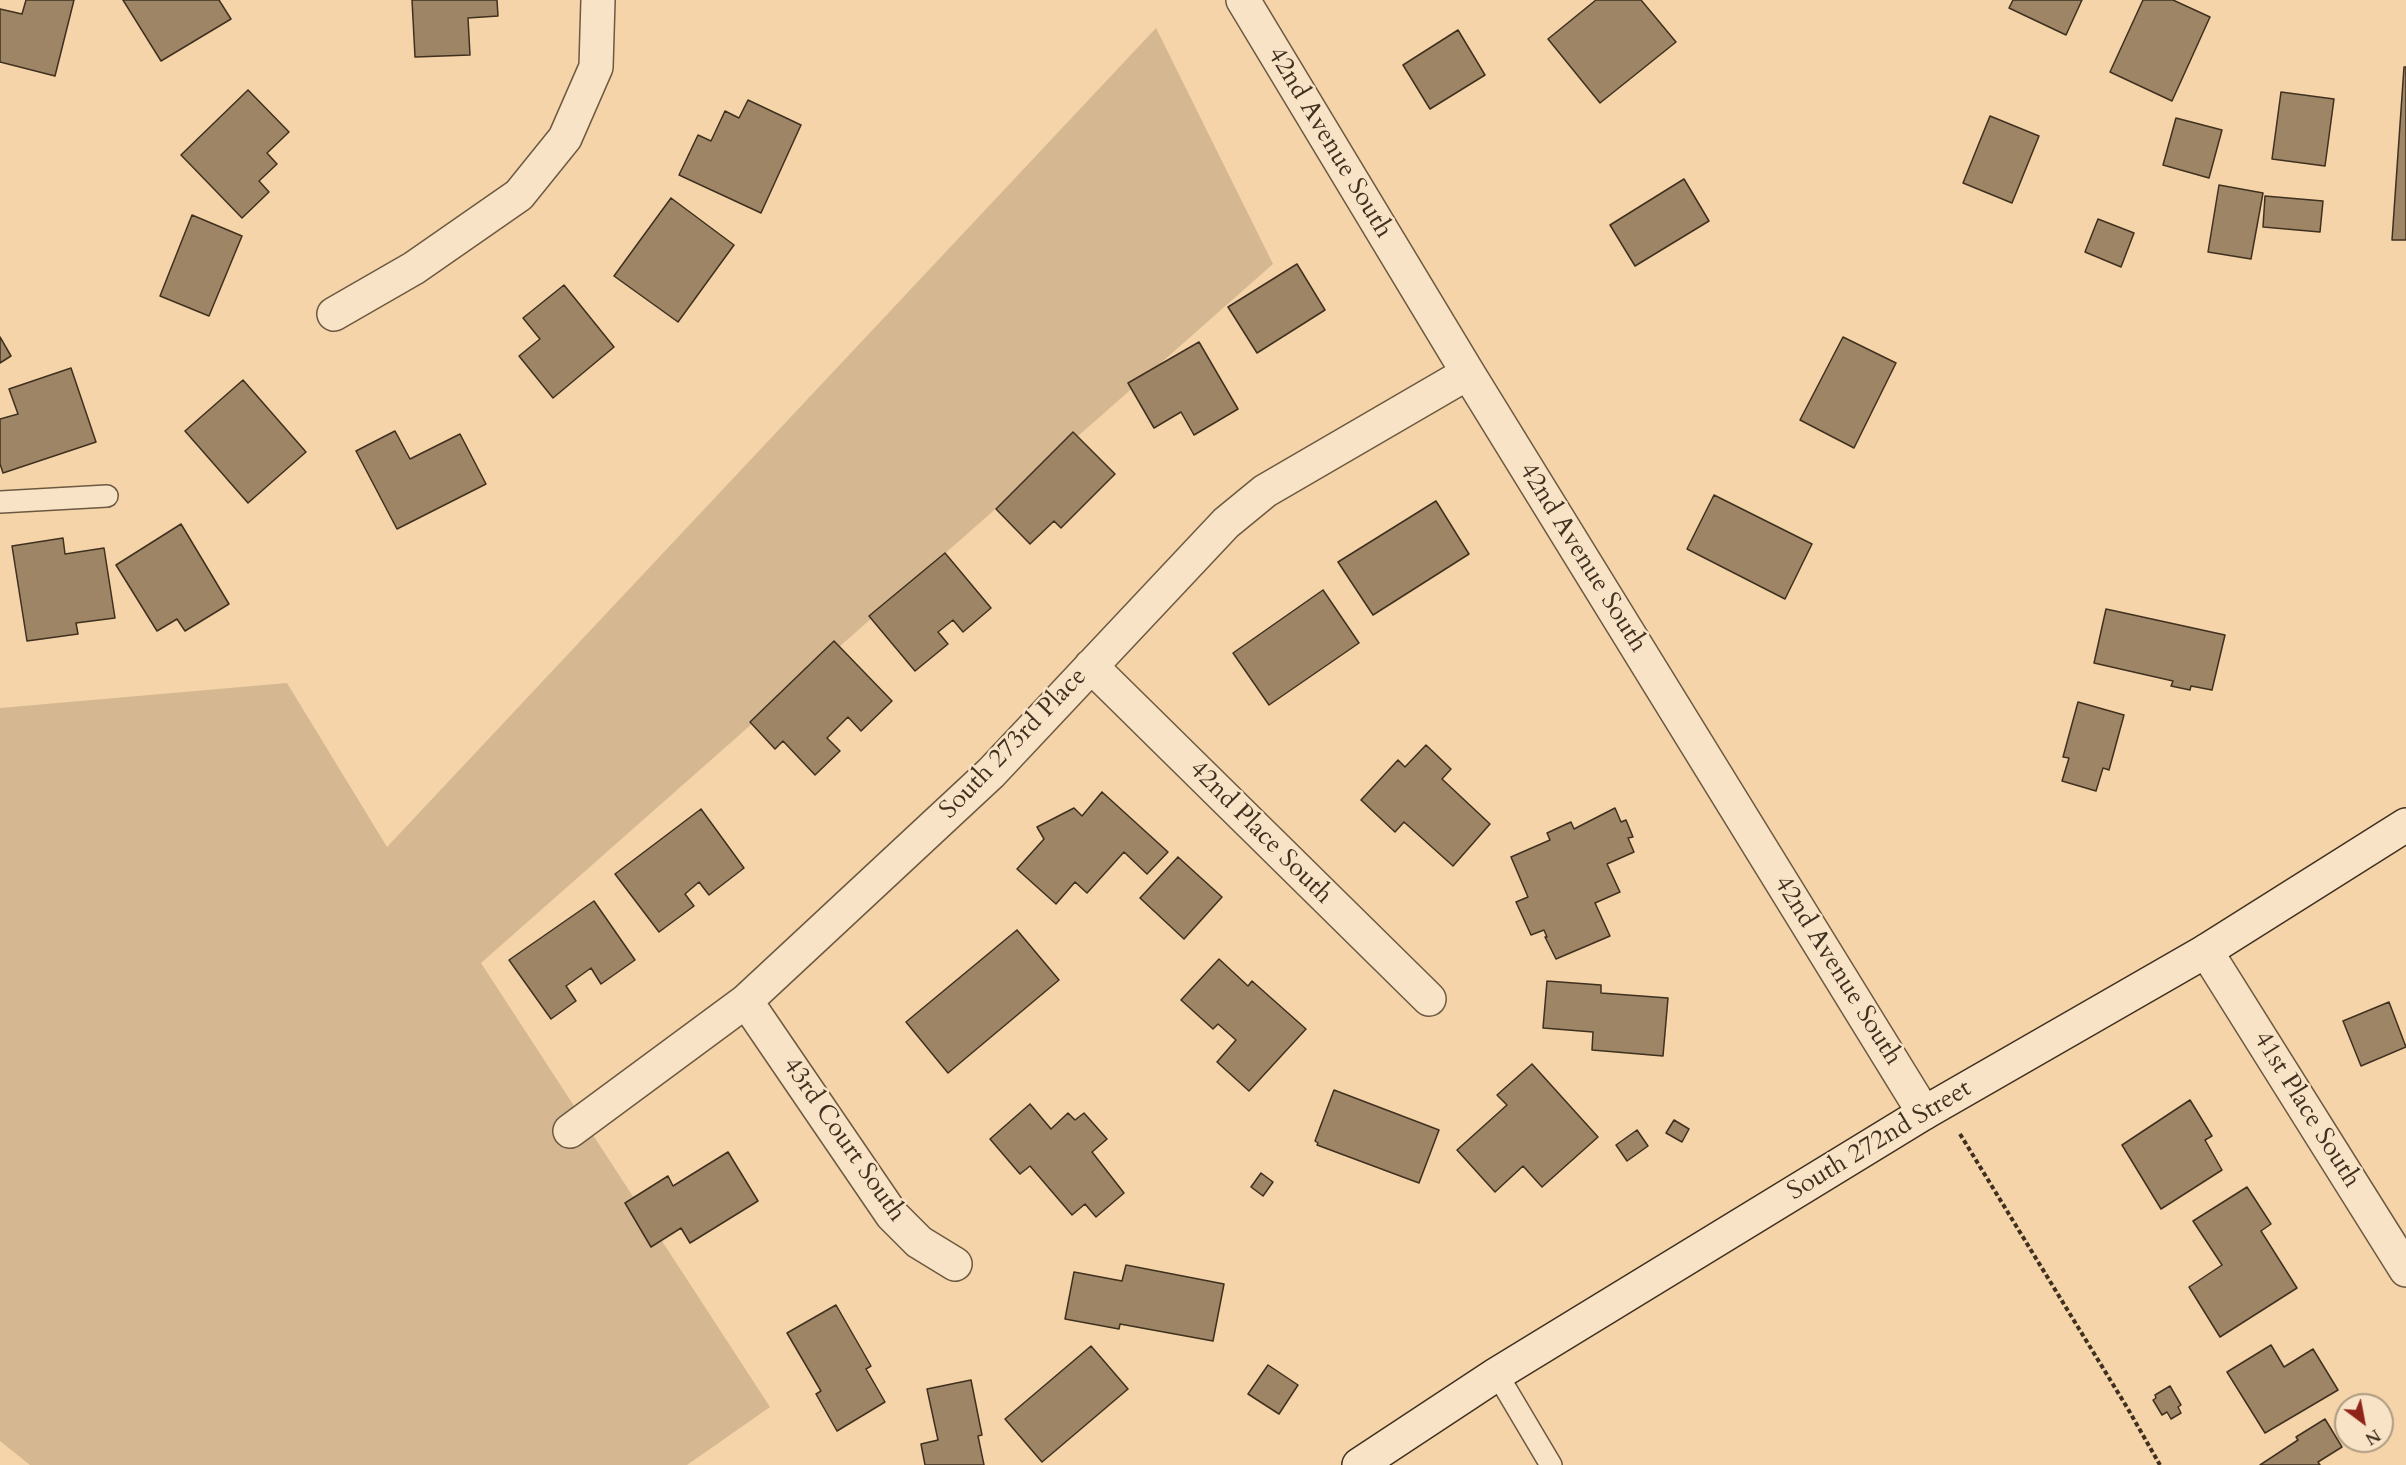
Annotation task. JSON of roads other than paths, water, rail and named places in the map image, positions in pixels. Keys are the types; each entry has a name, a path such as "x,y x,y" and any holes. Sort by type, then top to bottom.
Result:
{"street":[{"path":"334,314 414,268 519,195 565,138 596,67 598,0"},
{"name":"42nd Avenue South","path":"1243,0 1467,373 1933,1108"},
{"name":"South 273rd Place","path":"570,1131 746,1001 991,773 1226,523 1265,491 1467,373"},
{"name":"42nd Place South","path":"1090,666 1429,999"},
{"name":"South 272nd Street","path":"1359,1465 1497,1374 1933,1108 2206,951 2406,825"},
{"name":"41st Place South","path":"2206,951 2406,1270"},
{"name":"43rd Court South","path":"746,1001 891,1215 919,1242 955,1264"}],"lane":[{"path":"0,502 107,496"},
{"path":"1497,1374 1551,1465"}]}
